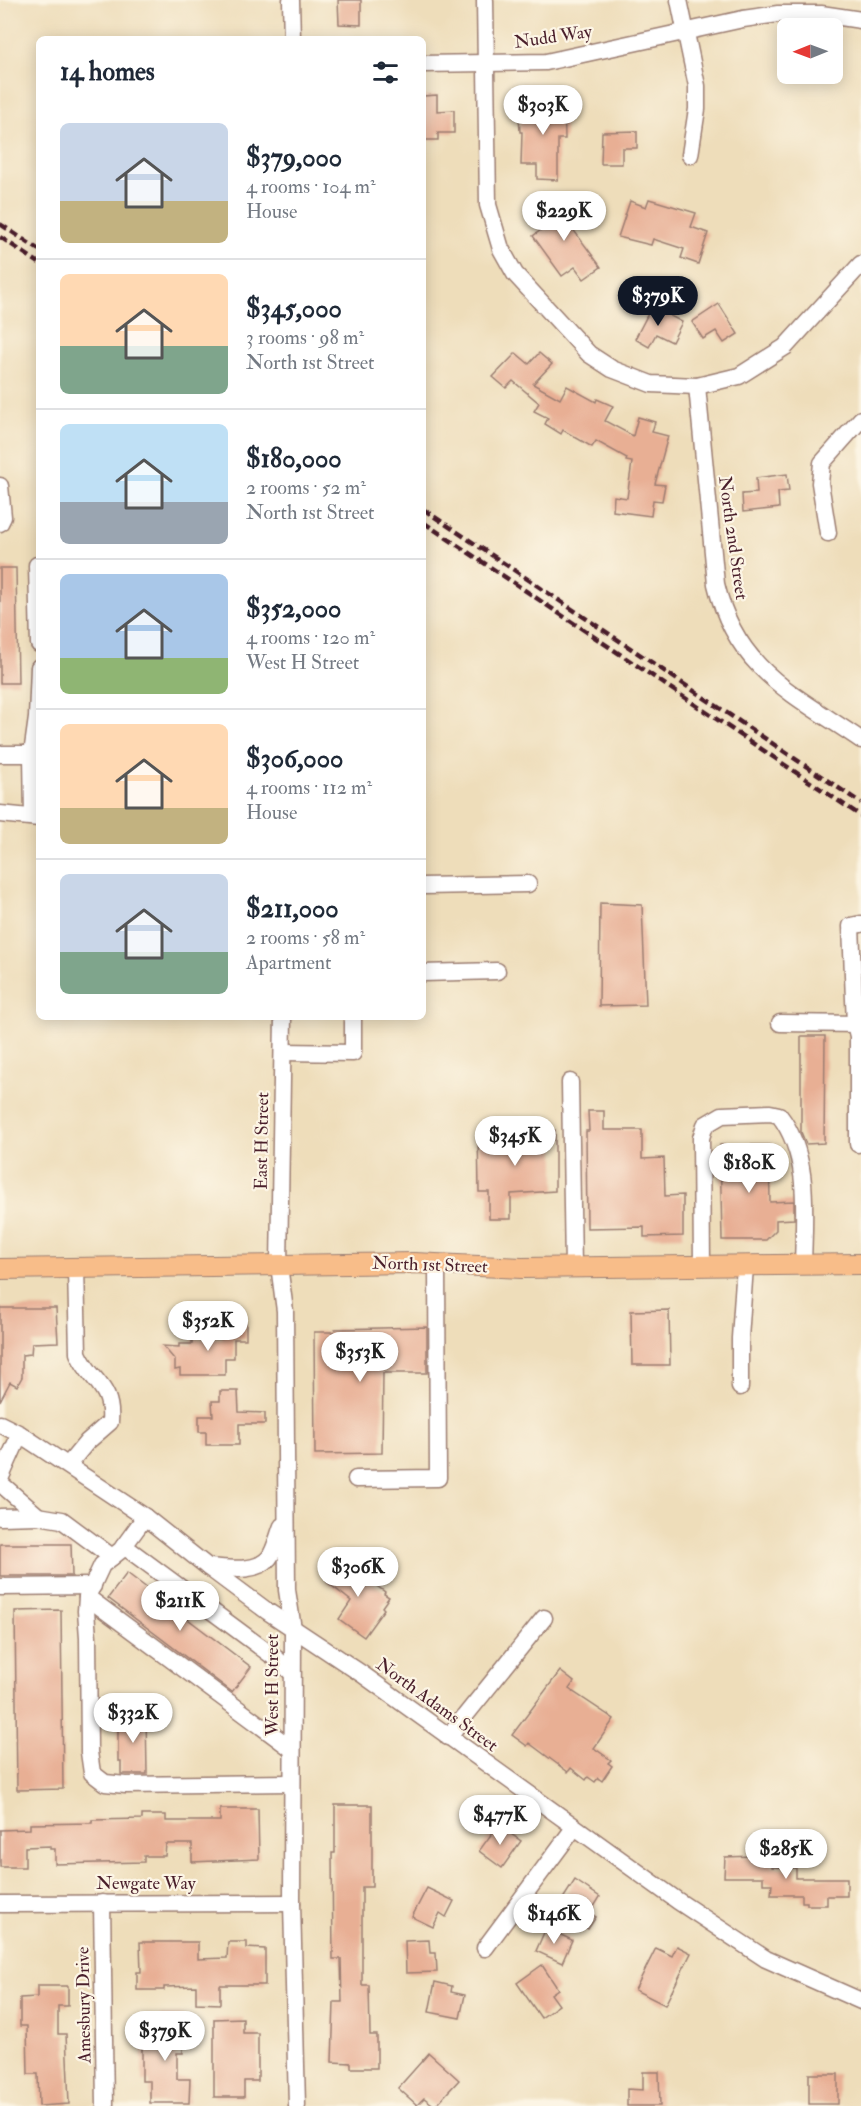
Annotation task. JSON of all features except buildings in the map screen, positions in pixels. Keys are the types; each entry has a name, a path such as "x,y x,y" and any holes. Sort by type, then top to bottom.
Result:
{"main road":[{"name":"North 1st Street","path":"0,1269 437,1264 573,1268 861,1264"}],"street":[{"path":"291,0 292,36"},
{"path":"486,0 488,205 501,249 515,274 589,354 612,369 651,384 696,386 739,376 785,347 861,264"},
{"path":"679,0 697,86 697,109 690,154"},
{"name":"Nudd Way","path":"426,64 555,60 743,19 778,14 821,14 861,20"},
{"name":"North 2nd Street","path":"696,386 716,584 724,616 749,657 770,677 861,740"},
{"path":"828,533 820,483 822,463 861,419"},
{"path":"0,486 3,518 0,523"},
{"path":"0,814 36,817 32,754 36,725"},
{"path":"0,754 32,754"},
{"path":"426,886 528,884"},
{"path":"858,1144 858,1024 851,926 861,924"},
{"path":"426,973 497,971"},
{"name":"East H Street","path":"279,1265 284,1020"},
{"path":"283,1052 353,1053 353,1020"},
{"path":"780,1023 858,1024"},
{"path":"570,1082 573,1268"},
{"path":"702,1266 701,1138 705,1125 722,1115 770,1113 778,1115 795,1142 804,1194 803,1265"},
{"path":"356,1479 438,1478 437,1264"},
{"name":"West H Street","path":"279,1265 285,1311 285,1517 287,1590 292,1629 292,1903 297,2106"},
{"path":"740,1387 740,1338 745,1266"},
{"path":"68,1465 87,1442 110,1422 111,1407 106,1393 83,1364 78,1353 76,1268"},
{"name":"North Adams Street","path":"0,1424 20,1434 145,1516 208,1567 292,1629 362,1674 678,1901 766,1959 861,2001"},
{"path":"20,1434 1,1475 38,1516"},
{"path":"0,1517 38,1516 62,1520 118,1551 278,1660 292,1673"},
{"path":"145,1516 118,1551 102,1565 90,1591 86,1611 89,1752 92,1773 105,1783 126,1785 291,1783"},
{"path":"208,1567 246,1568 258,1566 266,1561 271,1556 285,1517"},
{"path":"0,1587 90,1591 292,1749"},
{"path":"448,1737 544,1618"},
{"path":"485,1948 574,1828"},
{"name":"Amesbury Drive","path":"102,1903 105,2106"},
{"name":"Newgate Way","path":"0,1904 292,1903"}],"railway":[{"path":"0,224 36,248"},
{"path":"0,237 36,261"},
{"path":"426,511 861,803"},
{"path":"426,524 861,816"}]}
